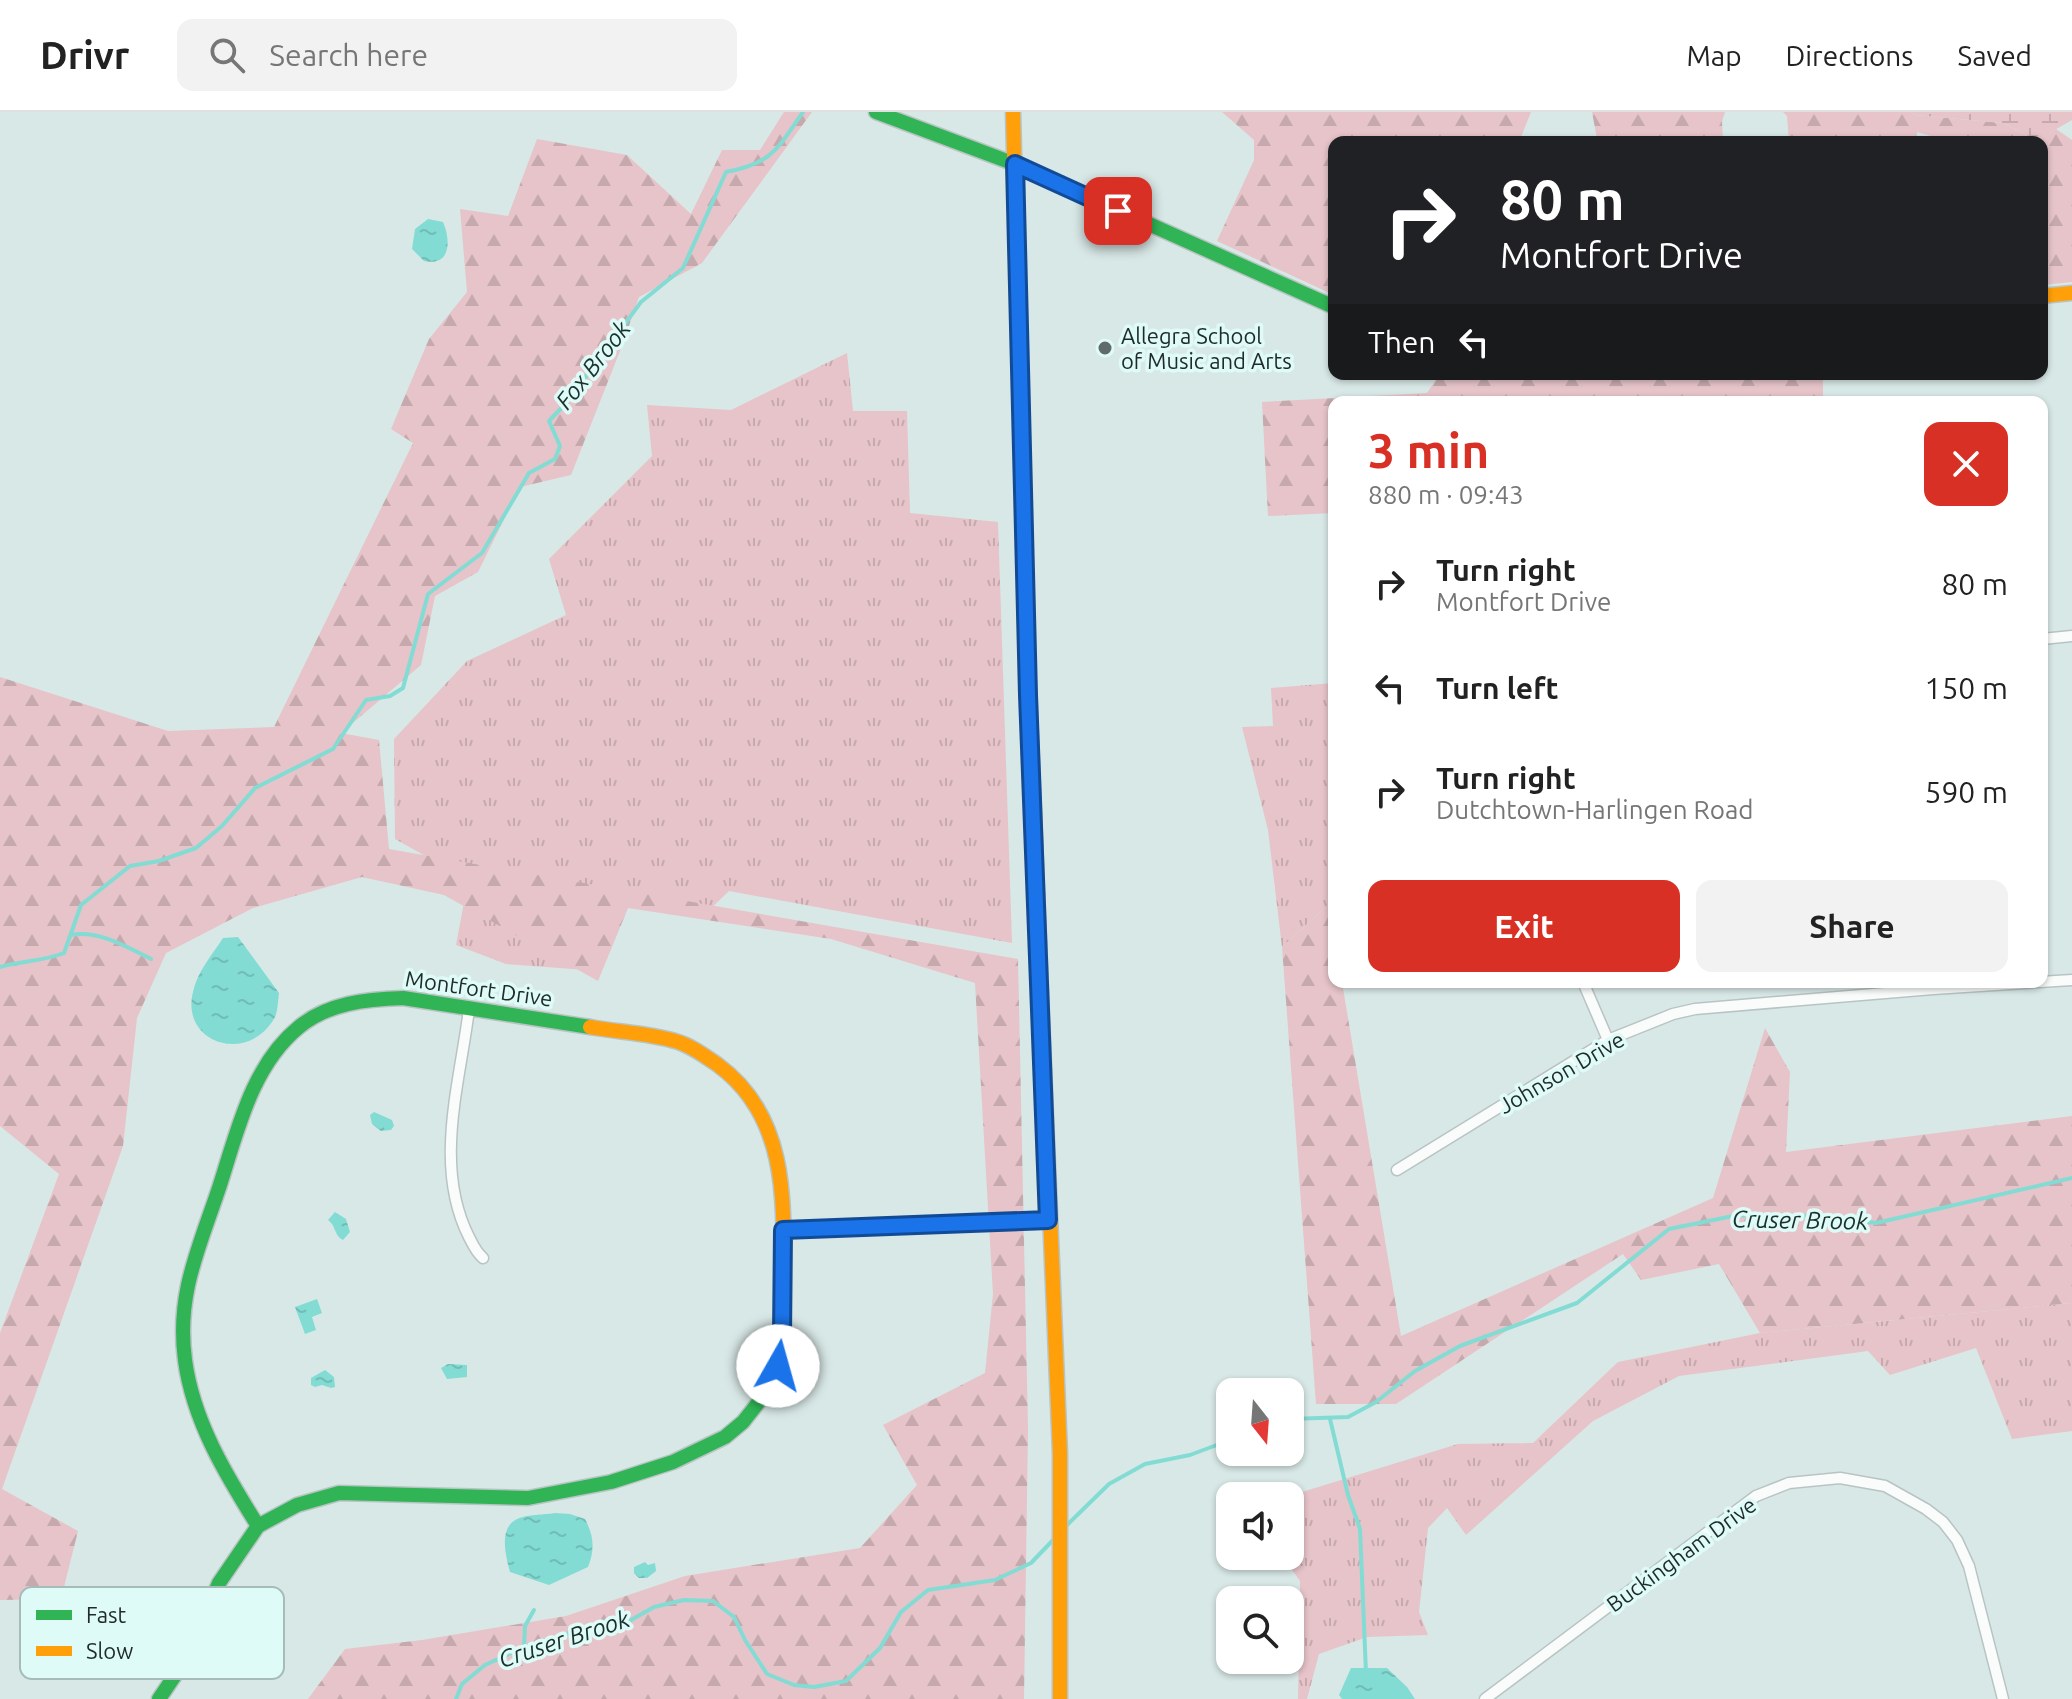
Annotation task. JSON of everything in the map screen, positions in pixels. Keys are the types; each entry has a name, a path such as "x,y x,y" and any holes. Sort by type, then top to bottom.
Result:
{"main road":[{"path":"876,112 1015,164 1328,304"},
{"path":"1013,112 1028,695 1060,1502 1060,1699"},
{"path":"2048,295 2072,293"},
{"name":"Montfort Drive","path":"217,1587 258,1526 284,1510 317,1496 339,1493 528,1498 559,1494 668,1464 718,1443 742,1423 770,1384 778,1366 782,1338 783,1230 780,1173 773,1140 764,1116 744,1089 712,1059 676,1041 403,998 379,998 333,1008 300,1026 286,1039 263,1071 249,1101 189,1273 184,1320 187,1371 199,1415 258,1526"},
{"name":"Montfort Drive","path":"159,1699 175,1679"}],"street":[{"path":"2048,638 2072,636"},
{"name":"Johnson Drive","path":"2048,981 2072,980"},
{"path":"1586,988 1608,1040"},
{"name":"Johnson Drive","path":"1397,1170 1608,1040 1673,1014 1695,1009 1903,988"},
{"path":"469,1009 451,1139 451,1167 455,1198 464,1226 483,1258"},
{"path":"783,1230 1048,1220"},
{"name":"Buckingham Drive","path":"1485,1699 1756,1496 1789,1483 1840,1478 1885,1486 1926,1509 1943,1522 1957,1540 1969,1566 2003,1699"}],"green space":[{"path":"784,112 812,112 702,263 639,297 571,475 520,487 478,572 435,596 421,665 341,733 379,740 389,849 1018,959 1028,1428 1024,1699 308,1699 345,1649 422,1640 566,1616 685,1576 860,1548 917,1485 883,1425 985,1373 993,1294 975,983 831,939 628,908 598,981 444,895 362,877 253,908 166,953 137,1018 123,1146 2,1489 78,1531 64,1587 20,1587 20,1600 0,1600 0,1333 59,1174 0,1126 0,677 168,731 274,727 413,443 391,429 429,339 467,292 460,209 508,216 537,139 627,155 691,214 722,150 760,150"},
{"path":"1222,112 1531,112 1521,136 1328,136 1328,292 1217,241 1254,160 1254,140"},
{"path":"1592,112 1725,112 1723,136 1596,136"},
{"path":"1783,112 1911,112 1915,115 2003,123 2029,136 1931,136 1917,132 1917,136 1789,136 1787,116"},
{"path":"1911,112 2072,112 2072,120 2044,136 2029,136 2003,123 1915,115"},
{"path":"2056,129 2072,140 2072,282 2048,284 2048,136 2044,136"},
{"path":"847,353 853,411 907,411 910,513 998,522 1012,943 729,891 706,913 615,901 587,970 506,964 456,945 465,897 445,867 395,839 394,739 467,661 566,615 549,559 652,456 647,405 731,410"},
{"path":"1436,380 1823,380 1823,396 1372,396 1427,393"},
{"path":"1328,398 1328,513 1268,516 1262,402"},
{"path":"1328,683 1328,905 1282,947 1268,830 1242,727 1273,726 1271,688"},
{"path":"1328,905 1328,988 1343,988 1401,1336 1713,1198 1765,1028 1790,1072 1786,1152 2072,1116 2072,1303 1760,1333 1719,1264 1641,1280 1623,1254 1396,1404 1316,1404 1282,947"},
{"path":"2072,1303 2072,1431 2012,1439 1976,1348 1890,1375 1868,1351 1679,1376 1593,1421 1466,1535 1447,1508 1428,1528 1419,1612 1428,1635 1367,1637 1319,1654 1307,1699 1298,1699 1298,1674 1304,1674 1304,1586 1300,1586 1292,1570 1304,1570 1304,1491 1458,1444 1533,1443 1618,1362 1760,1333"}],"water":[{"path":"428,219 443,222 448,244 444,256 433,262 424,261 412,249 415,229"},
{"path":"238,937 279,993 275,1017 263,1032 249,1041 234,1044 219,1042 206,1035 197,1025 192,1010 193,992 205,964 223,938"},
{"path":"374,1112 392,1120 394,1126 391,1130 381,1131 372,1124 370,1115"},
{"path":"335,1212 346,1219 350,1232 343,1240 328,1220"},
{"path":"317,1299 322,1313 312,1317 316,1330 305,1334 295,1307"},
{"path":"448,1364 467,1365 467,1377 447,1379 441,1368"},
{"path":"325,1370 334,1377 335,1387 311,1385 311,1378"},
{"path":"555,1513 585,1519 592,1543 588,1567 549,1585 510,1572 505,1536 511,1523 526,1516"},
{"path":"645,1562 648,1565 655,1563 656,1571 647,1578 639,1578 634,1573 634,1567"},
{"path":"1351,1668 1387,1668 1415,1699 1342,1699 1339,1695"}],"waterway":[{"name":"Fox Brook","path":"0,967 64,953 81,905 130,866 159,861 196,848 222,826 255,788 333,749 366,700 390,696 403,688 428,594 482,553 529,473 555,459 560,446 549,421 567,402 641,302 683,268 726,172 764,159 787,136 803,112"},
{"path":"71,935 102,937 151,959"},
{"name":"Cruser Brook","path":"1304,1419 1348,1417 1376,1402 1415,1371 1460,1346 1577,1303 1669,1229 1738,1215 1814,1216 1876,1223 2072,1178"},
{"path":"1330,1419 1348,1495 1360,1529 1366,1673"},
{"name":"Cruser Brook","path":"1066,1526 1109,1484 1145,1464 1190,1455 1216,1445"},
{"name":"Cruser Brook","path":"456,1699 462,1684 485,1665 524,1647 595,1625 624,1624 654,1607 684,1600 713,1601 734,1617 767,1674 794,1685 814,1687 846,1681 880,1648 901,1612 928,1590 995,1580 1031,1563 1055,1538"},
{"path":"524,1647 525,1626 534,1610"}],"traffic: fast":[{"path":"876,112 1015,164 1328,304"},
{"path":"1026,616 1047,1142"},
{"path":"217,1587 258,1526 212,1447 195,1404 185,1360 184,1314 191,1272 240,1123 269,1061 299,1027 322,1012 376,1000 403,998 590,1027"},
{"path":"258,1526 297,1505 339,1493 528,1498 611,1482 673,1462 725,1437 743,1422 758,1403 778,1366 783,1309"},
{"path":"159,1699 172,1679"}],"traffic: slow":[{"path":"1013,112 1026,616"},
{"path":"2048,295 2072,293"},
{"path":"590,1027 681,1043 718,1065 743,1089 761,1116 773,1145 780,1176 784,1243 783,1309"},
{"path":"1047,1142 1060,1453 1060,1699"}],"place":[{"name":"Allegra School of Music and Arts","path":"1105,348"}],"route":[{"path":"778,1366 782,1338 783,1230 1048,1220 1028,695 1015,164 1118,211"}]}
